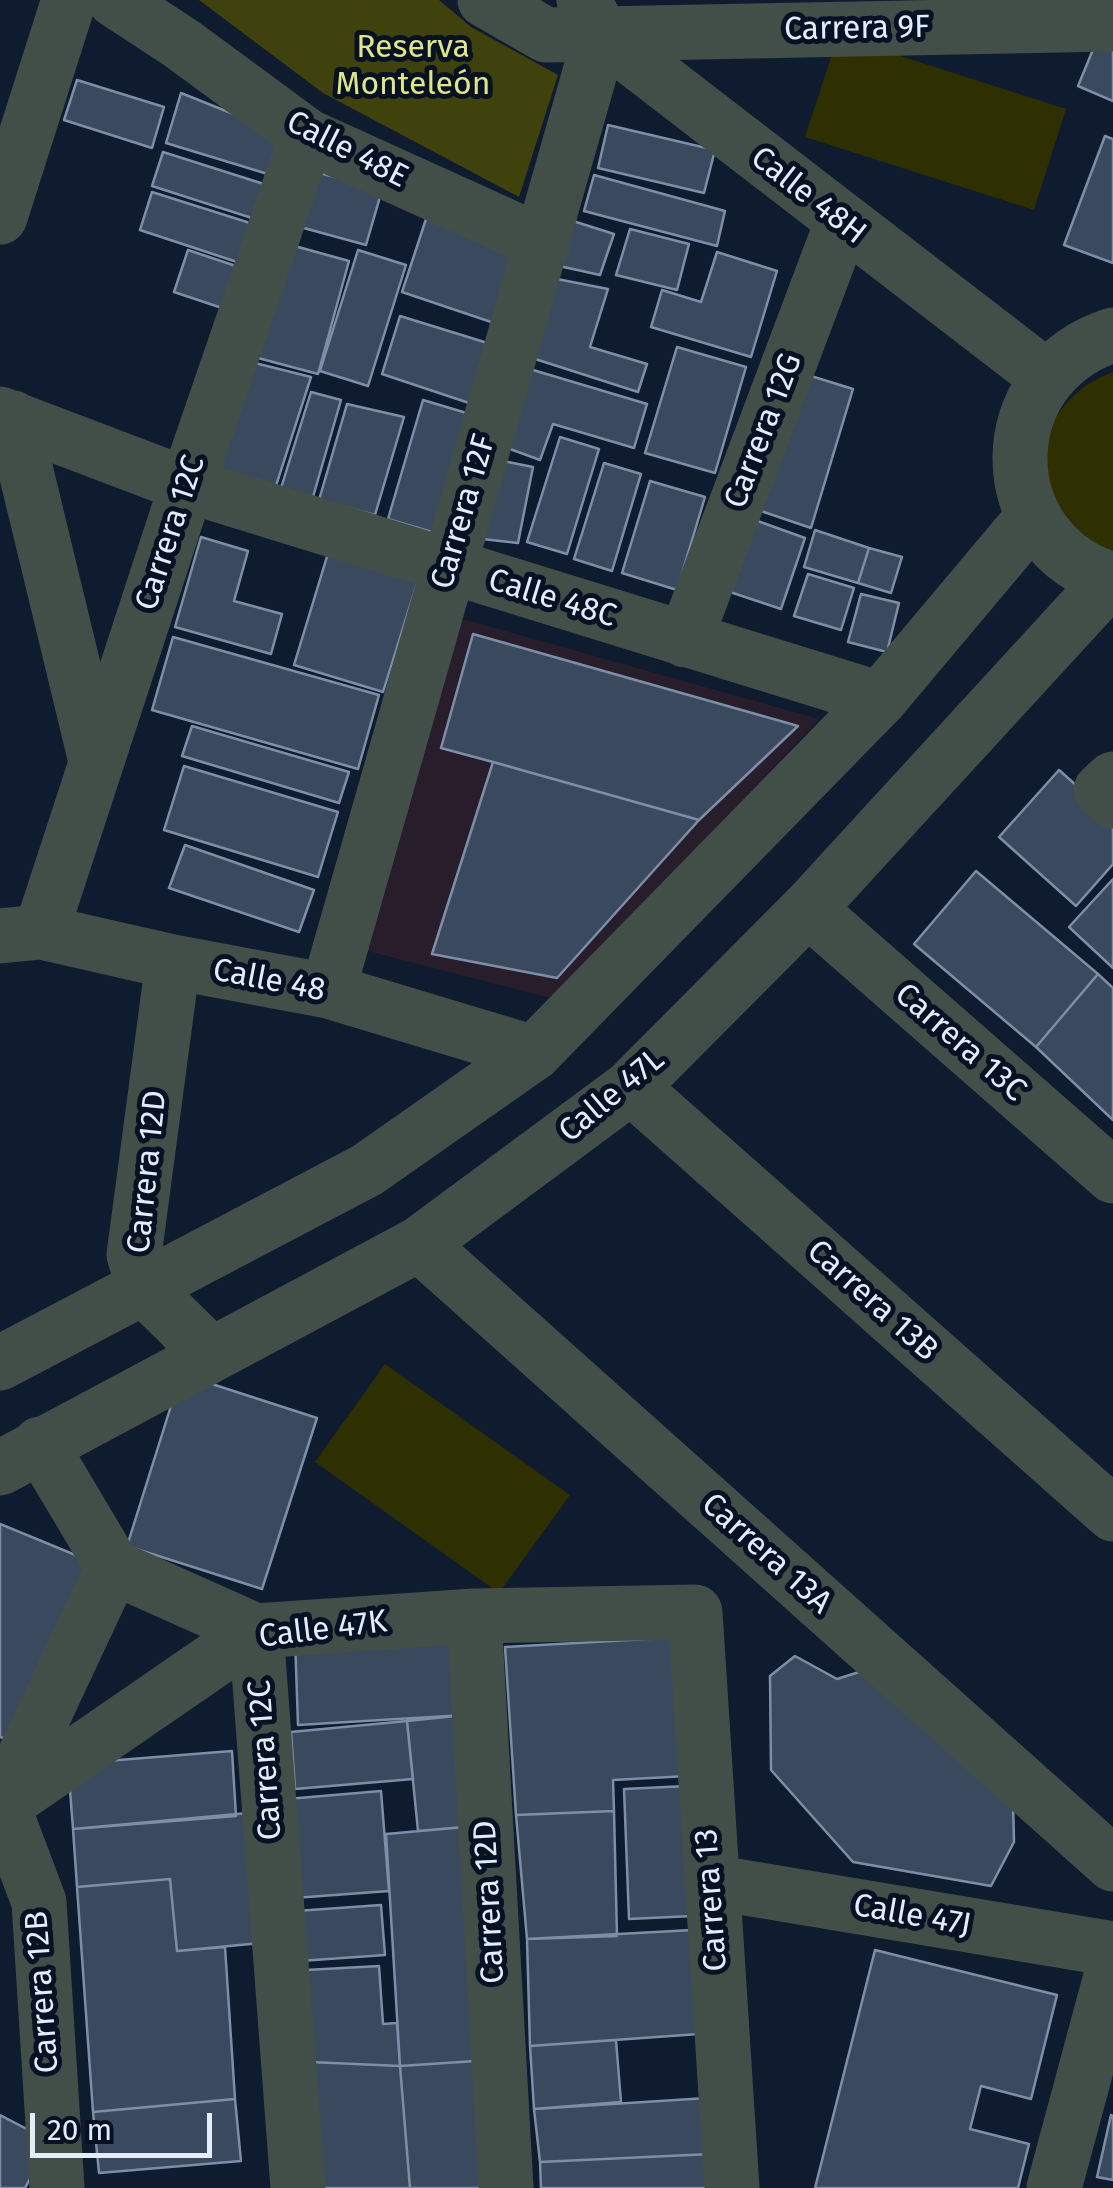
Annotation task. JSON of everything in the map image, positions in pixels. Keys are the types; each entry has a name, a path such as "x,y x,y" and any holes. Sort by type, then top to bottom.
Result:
{"street":[{"path":"0,218 69,0"},
{"name":"Calle 48E","path":"114,0 182,44 307,136 543,243"},
{"name":"Carrera 9F","path":"485,0 546,35 593,17 1113,24"},
{"name":"Calle 48H","path":"593,17 842,222 1048,378"},
{"name":"Carrera 12F","path":"328,991 543,243 593,17"},
{"name":"Carrera 12C","path":"20,934 96,761 307,136"},
{"name":"Carrera 12G","path":"685,640 842,222"},
{"path":"1112,579 1065,556 1033,517 1019,470 1024,420 1048,378 1088,344 1113,335"},
{"path":"7,416 96,761"},
{"name":"Calle 48C","path":"7,416 187,485 880,699"},
{"path":"0,1363 367,1170 534,1053 880,699 1033,517"},
{"name":"Calle 47L","path":"20,1456 419,1244 631,1087 808,909 1112,579"},
{"name":"Carrera 13C","path":"808,909 1113,1176"},
{"name":"Calle 48","path":"20,934 328,991 534,1053"},
{"name":"Carrera 12D","path":"173,962 134,1254 145,1289 210,1354"},
{"name":"Carrera 13B","path":"631,1087 1113,1514"},
{"name":"Carrera 13A","path":"419,1244 1113,1864"},
{"path":"20,1456 113,1567 256,1631"},
{"path":"1,1805 113,1567"},
{"name":"Calle 47K","path":"1,1805 256,1631 474,1616 695,1612"},
{"name":"Carrera 13","path":"695,1612 732,2188"},
{"name":"Carrera 12D","path":"474,1616 506,2188"},
{"name":"Carrera 12C","path":"256,1631 298,2188"},
{"name":"Carrera 12B","path":"1,1805 39,1902 56,2188"},
{"name":"Calle 47J","path":"711,1882 1113,1950"},
{"path":"1054,2188 1113,1969"}],"shaded area":[{"path":"838,36 1066,109 1034,210 805,137"},
{"path":"1113,372 1113,564 1047,503 1044,460 1049,433 1061,410 1079,391"},
{"path":"463,619 819,719 554,999 356,948"},
{"path":"385,1364 570,1495 499,1593 315,1462"}],"green space":[{"name":"Reserva Monteleón","path":"199,0 439,0 471,27 558,75 519,197 323,93"}],"building":[{"path":"1099,35 1113,35 1113,101 1078,86"},
{"path":"77,80 164,107 152,148 64,120"},
{"path":"181,93 281,133 271,175 166,143"},
{"path":"608,125 715,150 704,193 598,168"},
{"path":"1105,136 1113,139 1113,263 1064,245"},
{"path":"163,152 267,185 255,219 152,186"},
{"path":"316,172 382,190 366,245 300,227"},
{"path":"594,175 725,211 717,246 584,211"},
{"path":"152,192 250,223 237,262 140,230"},
{"path":"428,213 523,245 497,324 402,292"},
{"path":"573,221 614,234 600,275 559,266"},
{"path":"630,229 689,244 677,290 616,275"},
{"path":"291,245 349,261 318,374 258,358"},
{"path":"188,250 239,267 225,309 174,292"},
{"path":"358,250 406,265 368,386 320,371"},
{"path":"717,252 777,271 751,357 651,327 662,290 701,302"},
{"path":"557,279 608,289 590,347 647,364 638,392 532,358"},
{"path":"400,316 494,345 475,405 382,374"},
{"path":"677,347 746,367 715,473 645,453"},
{"path":"251,362 311,377 274,492 218,476"},
{"path":"523,367 647,404 634,448 553,424 540,460 499,445"},
{"path":"798,372 853,389 811,528 755,509"},
{"path":"311,392 341,400 313,497 281,488"},
{"path":"423,400 470,414 435,533 388,519"},
{"path":"347,404 404,417 375,515 319,500"},
{"path":"560,437 599,449 567,554 527,542"},
{"path":"493,459 533,467 518,543 473,538"},
{"path":"604,463 641,474 612,571 574,559"},
{"path":"650,481 705,497 677,590 622,573"},
{"path":"752,519 805,538 781,609 727,591"},
{"path":"815,530 869,548 858,583 804,567"},
{"path":"201,537 248,551 234,601 282,614 271,654 175,627"},
{"path":"869,548 902,557 891,593 858,583"},
{"path":"329,550 419,577 383,692 294,665"},
{"path":"808,574 854,588 841,630 794,616"},
{"path":"861,594 899,603 887,652 848,642"},
{"path":"473,634 798,726 699,820 441,748"},
{"path":"173,637 379,695 358,769 152,710"},
{"path":"192,726 349,772 339,803 182,756"},
{"path":"493,762 699,820 557,978 432,954"},
{"path":"184,766 338,812 318,877 164,830"},
{"path":"1059,770 1113,818 1113,864 1076,906 999,837"},
{"path":"185,845 314,890 299,932 169,888"},
{"path":"976,871 1098,974 1036,1047 914,944"},
{"path":"1113,879 1113,968 1069,927"},
{"path":"1098,974 1113,988 1113,1120 1036,1047"},
{"path":"181,1374 317,1418 262,1589 127,1546"},
{"path":"0,1524 90,1561 14,1742 0,1737"},
{"path":"459,1633 465,1715 298,1725 295,1639"},
{"path":"683,1637 688,1776 613,1780 614,1811 516,1815 505,1647"},
{"path":"795,1656 837,1679 875,1667 1013,1799 1014,1842 991,1886 853,1862 771,1770 770,1676"},
{"path":"465,1715 476,1826 418,1831 407,1721"},
{"path":"407,1721 413,1779 295,1789 291,1732"},
{"path":"232,1751 236,1816 73,1829 68,1764"},
{"path":"687,1786 693,1916 629,1919 624,1789"},
{"path":"381,1791 389,1891 294,1898 287,1799"},
{"path":"614,1811 617,1936 527,1939 516,1815"},
{"path":"248,1813 261,1943 177,1951 170,1879 77,1887 73,1829"},
{"path":"476,1826 491,2060 400,2066 386,1834"},
{"path":"170,1879 177,1951 225,1947 235,2099 93,2112 77,1887"},
{"path":"381,1905 385,1955 300,1961 296,1911"},
{"path":"692,1930 699,2034 530,2046 527,1939"},
{"path":"875,1950 1057,1995 1031,2099 981,2086 970,2129 1029,2144 1018,2188 815,2188"},
{"path":"379,1966 383,2024 397,2023 400,2066 310,2062 306,1970"},
{"path":"616,2040 621,2102 534,2109 530,2046"},
{"path":"491,2060 495,2188 410,2188 400,2066"},
{"path":"310,2062 400,2066 410,2188 318,2188"},
{"path":"707,2098 711,2154 540,2162 534,2109"},
{"path":"235,2099 241,2161 99,2173 93,2112"},
{"path":"0,2115 50,2141 25,2188 0,2188"},
{"path":"1113,2116 1113,2180 1097,2177"},
{"path":"711,2154 713,2188 541,2188 540,2162"}]}
